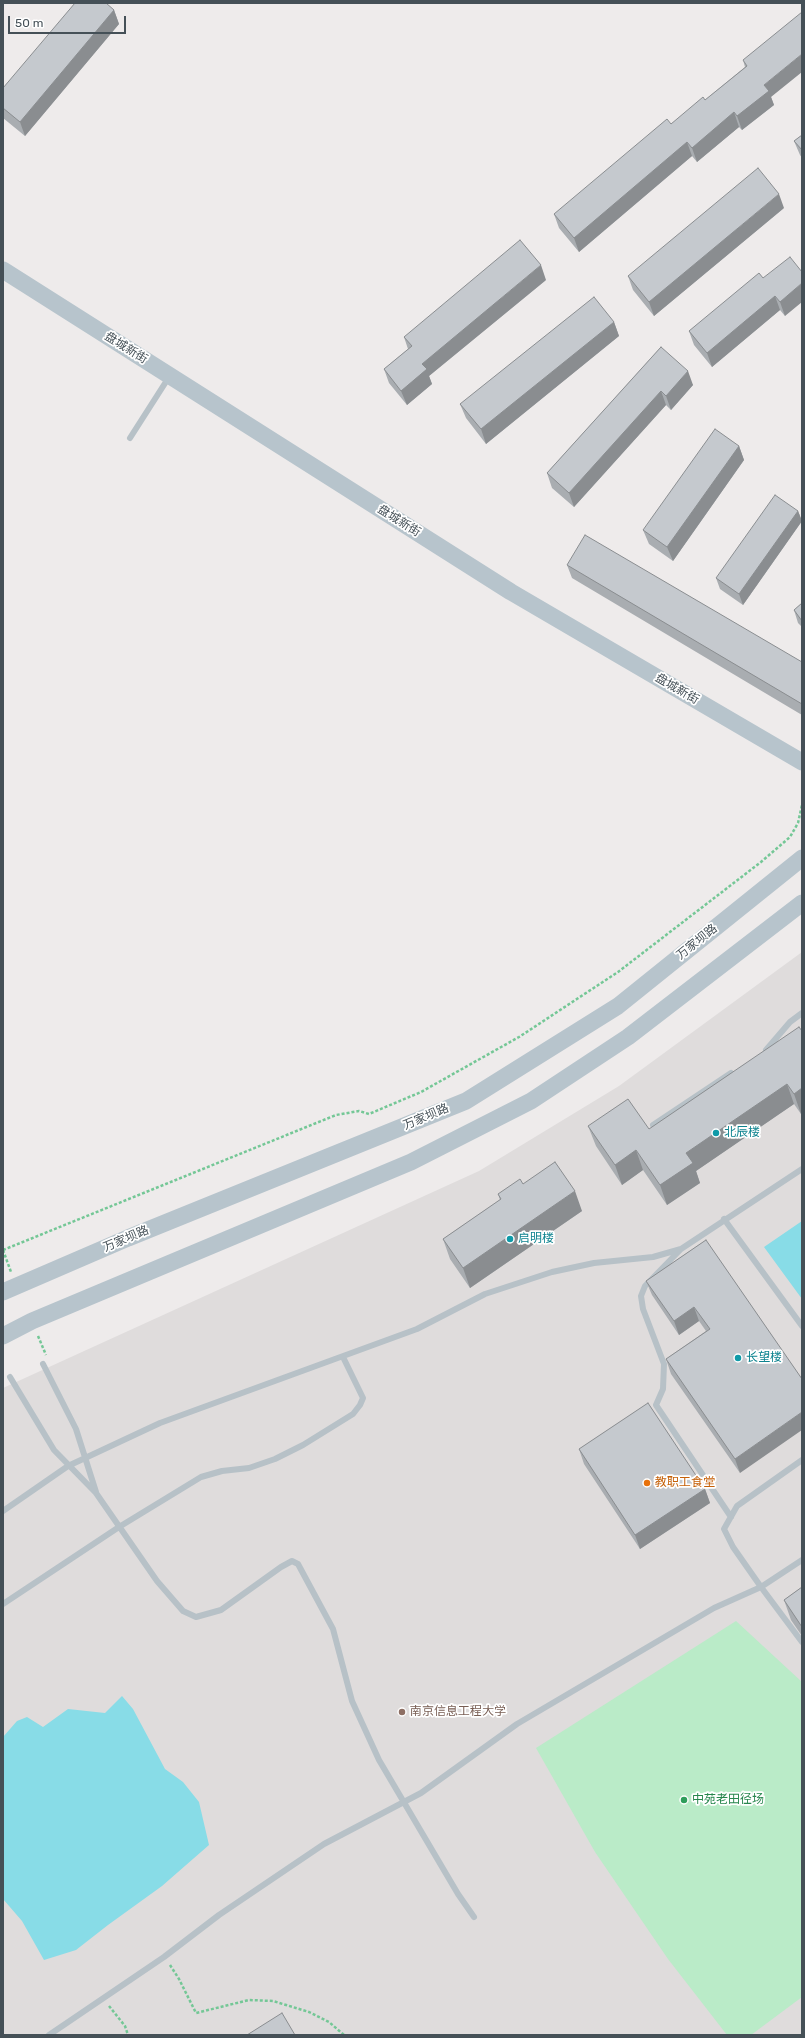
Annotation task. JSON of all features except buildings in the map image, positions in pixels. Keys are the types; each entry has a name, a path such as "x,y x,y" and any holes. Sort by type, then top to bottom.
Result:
{"main road":[{"name":"盘城新街","path":"3,270 511,592 802,762"},
{"name":"万家坝路","path":"10,1289 128,1238 466,1101 618,1006 802,858"},
{"path":"3,1336 32,1322 410,1162 531,1101 628,1037 802,903"}],"lane":[{"path":"130,438 170,376"},
{"path":"763,1052 770,1048 790,1022 802,1013"},
{"path":"653,1125 737,1069"},
{"path":"731,1517 656,1405 663,1389 664,1364 643,1309 642,1296 645,1286 681,1249 802,1169"},
{"path":"724,1220 802,1326"},
{"path":"3,1511 68,1466 160,1423 418,1329 485,1294 552,1272 594,1263 653,1257 681,1249"},
{"path":"3,1604 119,1527 201,1477 222,1471 249,1468 275,1460 303,1445 353,1414 363,1398 343,1357"},
{"path":"43,1364 76,1429 96,1493"},
{"path":"10,1377 54,1450 96,1493 171,1599 183,1611 196,1617 221,1610 292,1561 298,1564 333,1629 352,1701 379,1760 458,1894 474,1917"},
{"path":"802,1460 737,1506 724,1529 733,1547 802,1642"},
{"path":"49,2035 164,1957 219,1915 324,1844 421,1794 518,1724 714,1608 761,1587 802,1560"}],"path":[{"path":"10,1289 3,1250 336,1115 359,1111 369,1114 421,1092 519,1037 618,972 761,862 790,837 798,823 802,806"},
{"path":"32,1322 47,1356"},
{"path":"164,1957 179,1979 196,2013 249,2000 273,2001 316,2015 329,2022 344,2035"},
{"path":"103,1999 125,2026 128,2035"}],"shaded area":[{"name":"南京信息工程大学","path":"802,952 802,2035 3,2035 3,1388 479,1171 619,1086"}],"green space":[{"name":"中苑老田径场","path":"736,1621 802,1682 802,1997 751,2035 727,2035 668,1959 595,1852 536,1748"}],"water":[{"path":"802,1221 802,1299 764,1247"},
{"path":"122,1696 133,1709 165,1769 183,1782 199,1802 209,1845 162,1886 76,1950 44,1960 22,1921 3,1899 3,1737 17,1721 27,1717 43,1727 68,1709 105,1713"}],"place":[{"name":"北辰楼","path":"716,1133"},
{"name":"启明楼","path":"510,1239"},
{"name":"长望楼","path":"738,1358"},
{"name":"教职工食堂","path":"647,1483"},
{"name":"南京信息工程大学","path":"402,1712"},
{"name":"中苑老田径场","path":"684,1800"}]}
